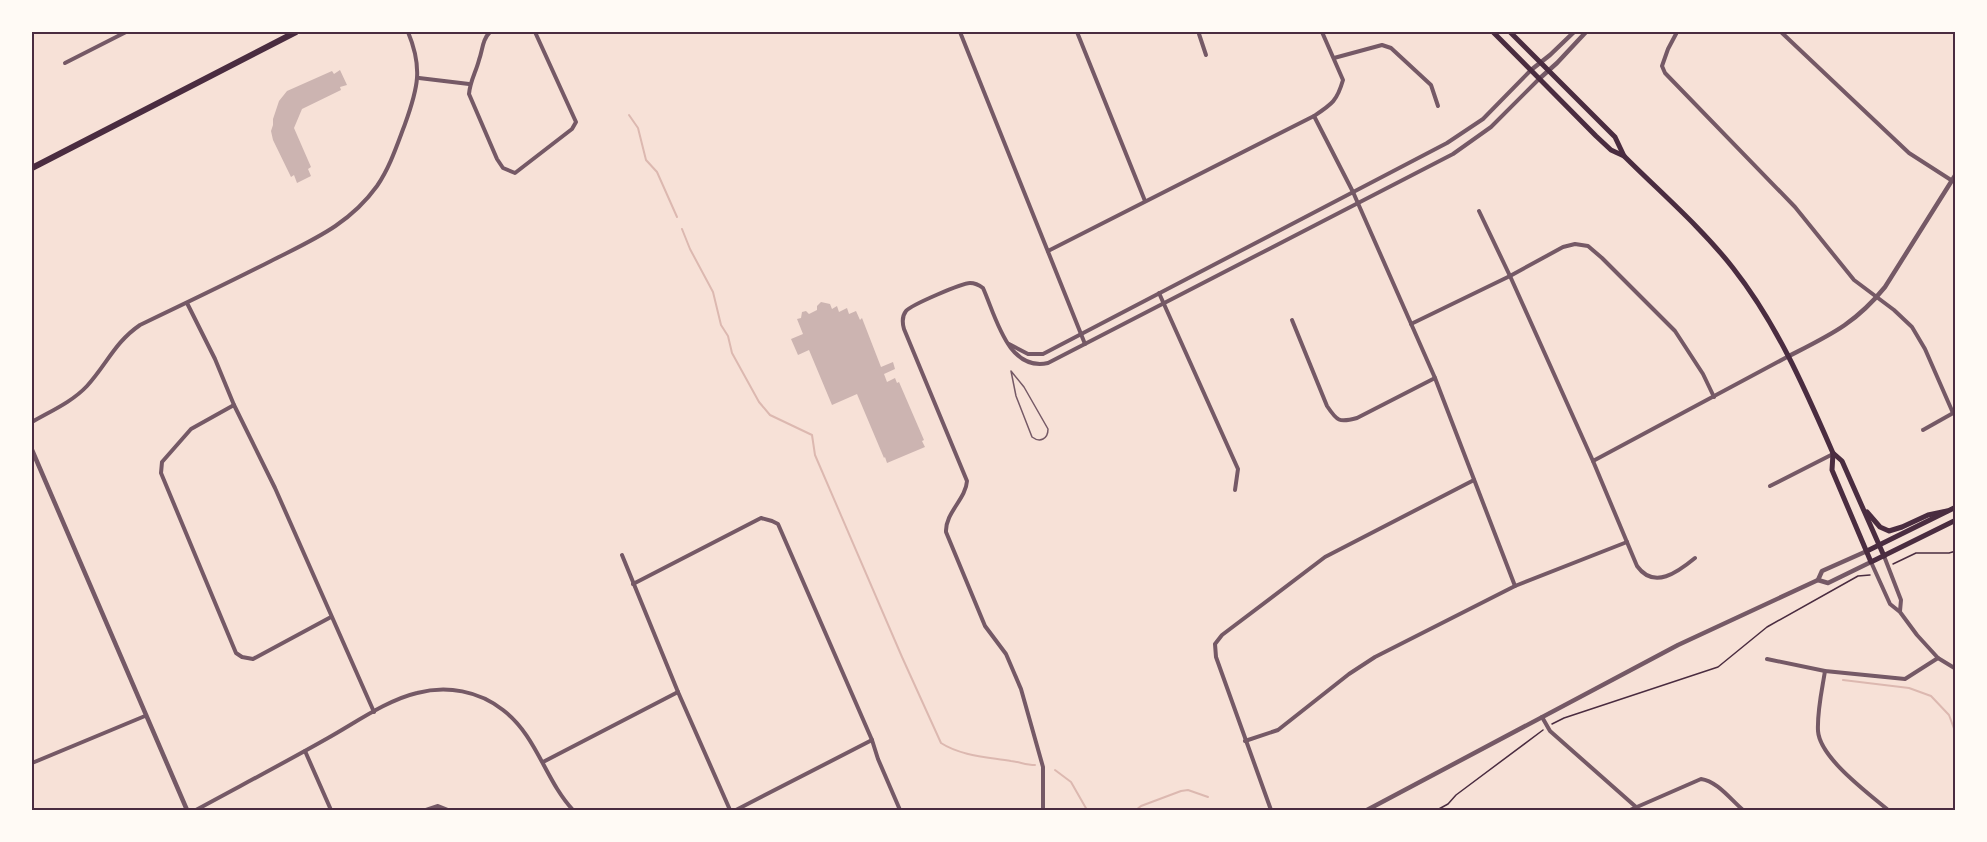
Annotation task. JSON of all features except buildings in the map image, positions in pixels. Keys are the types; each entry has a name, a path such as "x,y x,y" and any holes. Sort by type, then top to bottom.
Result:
{"main road":[{"path":"32,168 296,32"},
{"path":"1493,32 1611,150 1624,156"},
{"path":"1510,32 1615,137 1624,156 1733,268 1789,356 1833,453 1842,461 1884,556"},
{"path":"1833,453 1832,470 1871,562 1956,520"},
{"path":"1860,502 1880,527 1889,531 1928,515 1947,511"},
{"path":"1867,551 1956,507"}],"street":[{"path":"65,63 126,32"},
{"path":"32,422 72,400 88,385 126,334 299,247 336,227 351,215 377,187 387,171 410,110 419,78 416,54 408,32"},
{"path":"490,32 484,38 480,60 470,84 469,94 497,159 503,168 515,174 572,129 576,122 535,32"},
{"path":"960,32 1085,344"},
{"path":"1077,32 1145,201"},
{"path":"1200,32 1206,55"},
{"path":"1048,251 1314,116 1335,101 1343,80 1322,32"},
{"path":"1007,342 1028,354 1039,355 1467,132 1574,32"},
{"path":"1043,810 1043,767 1021,689 1006,654 985,626 946,532 947,522 966,489 966,474 904,329 903,318 906,311 913,306 972,283 983,288 1007,342 1019,358 1038,365 1053,362 1453,154 1479,137 1498,120 1586,32"},
{"path":"1677,32 1662,66 1665,73 1795,207 1854,280 1903,318 1919,337 1954,412 1923,430"},
{"path":"1781,32 1908,153 1951,180"},
{"path":"1335,58 1382,45 1391,48 1431,85 1438,106"},
{"path":"419,78 470,84"},
{"path":"1314,116 1353,192 1435,378 1515,585"},
{"path":"1593,461 1839,331 1864,310 1885,287 1956,174"},
{"path":"1479,211 1593,461 1637,566 1648,578 1676,573 1695,558"},
{"path":"1411,324 1510,276 1563,247 1575,244 1588,246 1675,331 1703,374 1714,397"},
{"path":"1160,293 1238,469 1235,490"},
{"path":"188,303 275,488 374,712"},
{"path":"1292,320 1326,406 1339,420 1345,422 1357,418 1435,378"},
{"path":"234,405 191,429 162,462 161,473 236,653 253,659 331,616"},
{"path":"32,450 187,810"},
{"path":"1770,486 1833,453"},
{"path":"1271,810 1216,657 1215,644 1222,634 1324,557 1474,480"},
{"path":"633,584 761,518 778,524 900,810"},
{"path":"1245,741 1278,730 1349,674 1375,657 1515,585 1627,542"},
{"path":"1367,810 1678,645 1818,580 1822,571 1867,551"},
{"path":"622,555 678,692 730,810"},
{"path":"1884,556 1901,600 1900,612"},
{"path":"1818,580 1828,583 1871,562 1890,604 1900,612 1938,658 1956,669"},
{"path":"1767,659 1825,671 1905,679 1938,658"},
{"path":"1825,671 1818,716 1818,731 1822,747 1835,763 1888,810"},
{"path":"196,810 374,712 418,692 440,689 465,691 503,709 524,733 556,787 573,810"},
{"path":"543,762 678,692"},
{"path":"32,763 145,716"},
{"path":"1542,717 1550,731 1636,807"},
{"path":"736,810 872,740"},
{"path":"305,751 331,810"},
{"path":"1630,810 1701,779 1713,783 1743,810"},
{"path":"426,810 438,806 448,810"}],"lane":[{"path":"1011,371 1024,387 1047,429 1047,435 1043,439 1032,438 1016,396 1011,371"}],"path":[{"path":"1896,562 1921,552 1956,551"},
{"path":"1552,724 1718,667 1776,621 1858,576 1870,575"},
{"path":"1437,810 1448,804 1456,795 1542,731"}],"waterway":[{"path":"629,115 638,128 646,160 657,172 677,217"},
{"path":"682,229 713,292 721,325 728,336 732,353 759,402 770,415 812,435 815,455 941,743 966,753 1035,765"},
{"path":"1843,680 1909,688 1931,696 1949,715 1956,734"},
{"path":"1055,770 1071,782 1087,810"},
{"path":"1136,810 1181,791 1188,790 1208,797"}]}
